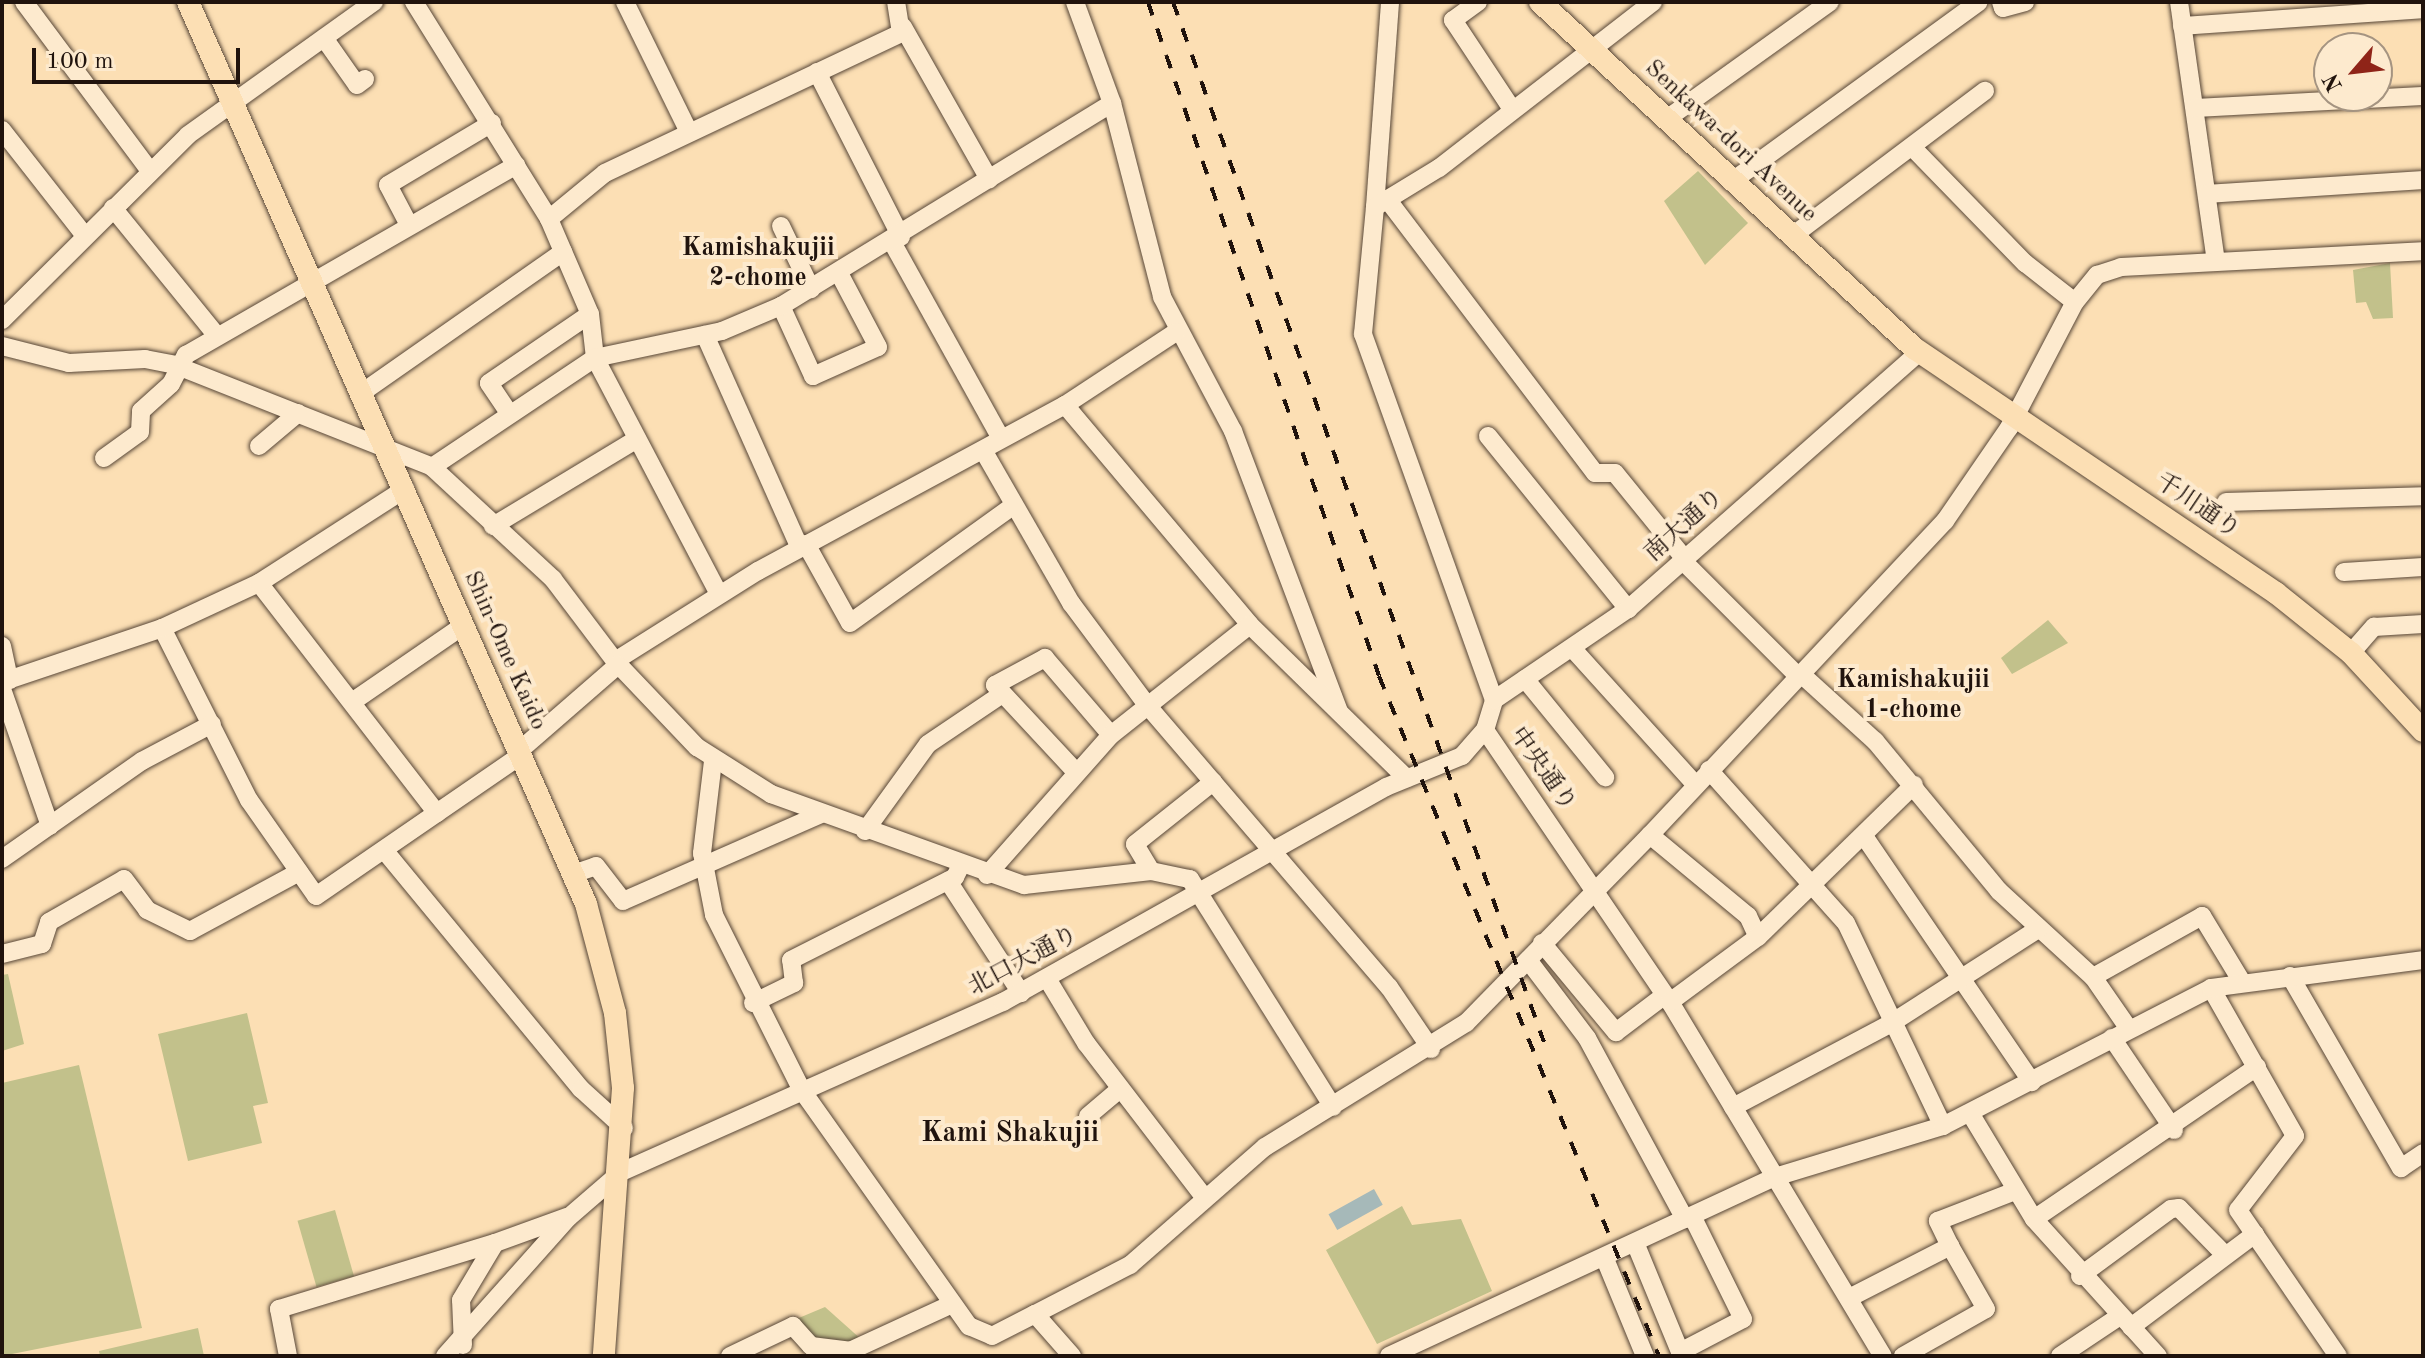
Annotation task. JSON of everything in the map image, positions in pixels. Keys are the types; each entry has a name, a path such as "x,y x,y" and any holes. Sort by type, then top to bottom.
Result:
{"main road":[{"name":"Senkawa-dori Avenue","path":"1540,2 1668,118 1731,182 1920,352"},
{"name":"Shin-Ome Kaido","path":"195,5 232,102 573,874 615,1013 624,1128 604,1356"},
{"name":"千川通り","path":"1920,352 2244,570 2351,653 2423,731"}],"street":[{"path":"24,2 150,171"},
{"path":"2,320 150,171 232,102 374,2"},
{"path":"414,2 549,219 590,314 595,358 719,594"},
{"path":"625,2 689,132"},
{"path":"896,2 903,27 989,179"},
{"path":"1075,2 1112,103 1135,213 1176,332 1233,431 1339,711"},
{"path":"1390,2 1381,203 1363,334 1494,700 1485,730"},
{"path":"1478,2 1453,20 1512,109"},
{"path":"1381,203 1653,2"},
{"path":"1668,118 1830,2"},
{"path":"1731,182 1979,2"},
{"path":"2001,2 2003,8 2025,2"},
{"path":"2179,2 2216,261"},
{"path":"2182,26 2423,9"},
{"path":"549,219 605,173 817,72 903,27"},
{"path":"324,38 357,85 365,79"},
{"path":"817,72 896,240 1001,439"},
{"path":"1791,237 1985,91"},
{"path":"2195,108 2423,96"},
{"path":"432,467 595,358 705,335 781,306 896,240 1112,103"},
{"path":"409,225 388,185 492,123"},
{"path":"2,130 85,236"},
{"path":"1913,148 2075,302"},
{"path":"104,458 140,432 141,411 171,384 175,365 217,336 516,165"},
{"path":"2207,194 2423,180"},
{"path":"1381,203 1595,473 1615,473 1683,559 1914,785 2038,929 2093,977 2129,1029"},
{"path":"113,208 217,336"},
{"path":"781,226 811,289"},
{"path":"713,761 703,865 714,915 753,1003 805,1094 950,1305 987,1336 1130,1265 1204,1197 1269,1145 1431,1049 1528,960 1945,521 2016,414 2075,302 2101,272 2216,261 2423,251"},
{"path":"360,394 563,252"},
{"path":"781,306 813,376 878,347 839,273"},
{"path":"509,413 489,383 590,314"},
{"path":"162,628 249,800 299,872 321,895 520,753 616,663 719,594 1065,405 1176,332"},
{"path":"705,335 803,546 850,623 1010,508"},
{"path":"2,346 69,363 145,359 175,365 432,467 553,579 616,663 713,761 954,874 987,875 1035,886 1151,871 1183,875 1197,889 1333,1107"},
{"name":"南大通り","path":"1494,700 1628,609 1920,352"},
{"path":"1065,405 1250,625 1406,778"},
{"path":"259,446 298,413"},
{"path":"1488,436 1628,609"},
{"path":"493,526 637,439"},
{"path":"983,450 1010,508 1147,705 1276,853 1431,1049"},
{"path":"4,684 162,628 259,583 405,489"},
{"path":"2226,502 2423,496"},
{"path":"2344,572 2423,567"},
{"path":"259,583 437,813"},
{"path":"2351,653 2374,627 2423,624"},
{"path":"352,702 464,625"},
{"path":"987,875 1111,735 1250,625"},
{"path":"2,646 4,684 50,826"},
{"path":"1572,648 1696,785"},
{"path":"1076,772 995,685 1045,658 1111,735"},
{"path":"1525,679 1605,777"},
{"path":"865,831 928,744 1002,694"},
{"path":"2,859 142,761 212,724"},
{"name":"中央通り","path":"1434,768 1462,756 1485,730 1667,998 1883,1356"},
{"name":"北口大通り","path":"569,1217 621,1172 805,1094 1048,980 1197,889 1276,853 1406,778 1434,768"},
{"path":"1709,770 1846,923 1890,1024 1943,1126"},
{"path":"1151,871 1135,844 1213,782"},
{"path":"1542,943 1616,1032 1758,937 1815,885 1914,785"},
{"path":"573,874 596,866 623,901 821,814"},
{"path":"1650,835 1748,916 1758,937"},
{"path":"1864,836 1966,976 2032,1082"},
{"path":"384,850 581,1089 624,1128"},
{"path":"3,952 42,944 49,922 124,879 147,910 190,931 299,872"},
{"path":"954,874 1021,993"},
{"path":"753,1003 794,983 791,960 954,874"},
{"path":"2093,977 2202,916 2242,982"},
{"path":"1733,1107 1890,1024 2038,929"},
{"path":"1528,960 1587,1038 1743,1319 1680,1352 1636,1245"},
{"path":"1389,1356 1636,1245 1775,1177 1943,1126 2211,988 2423,960"},
{"path":"2290,976 2401,1168 2423,1153"},
{"path":"1048,980 1120,1089 1204,1197"},
{"path":"2211,988 2295,1136 2238,1210 2338,1356"},
{"path":"2112,1038 2174,1130"},
{"path":"2034,1219 2174,1130 2257,1067"},
{"path":"1088,1116 1120,1089"},
{"path":"1970,1113 2034,1219 2080,1276 2158,1356"},
{"path":"1903,1356 1986,1309 1938,1221 2015,1191"},
{"path":"2080,1276 2171,1209 2179,1208 2225,1255"},
{"path":"288,1356 279,1309 495,1243 569,1217"},
{"path":"445,1356 464,1349 569,1217"},
{"path":"2060,1356 2125,1322 2255,1234"},
{"path":"464,1349 467,1280 495,1243"},
{"path":"1849,1298 1950,1246"},
{"path":"1605,1259 1645,1356"},
{"path":"730,1356 793,1326 811,1346 850,1351 950,1305"},
{"path":"1035,1314 1072,1356"}],"shaded area":[{"path":"1698,171 1748,223 1705,265 1664,201"},
{"path":"2390,263 2393,318 2373,319 2366,302 2356,303 2353,270"},
{"path":"2048,620 2068,643 2012,674 2001,658"},
{"path":"8,974 24,1044 2,1051 2,975"},
{"path":"247,1013 268,1103 253,1106 262,1143 188,1161 158,1034"},
{"path":"79,1065 142,1328 2,1356 2,1083"},
{"path":"1374,1189 1383,1205 1337,1230 1329,1214"},
{"path":"1402,1206 1412,1225 1461,1219 1492,1291 1377,1344 1326,1250"},
{"path":"335,1210 354,1276 317,1287 298,1221"},
{"path":"825,1307 862,1340 822,1345 794,1320"},
{"path":"198,1328 204,1356 100,1356 99,1351"}],"railway":[{"path":"1148,2 1379,676 1659,1356"},
{"path":"1173,2 1544,1042"}],"district":[{"name":"Kamishakujii 2-chome","path":"758,264"},
{"name":"Kamishakujii 1-chome","path":"1913,696"},
{"name":"Kami Shakujii","path":"1010,1134"}]}
